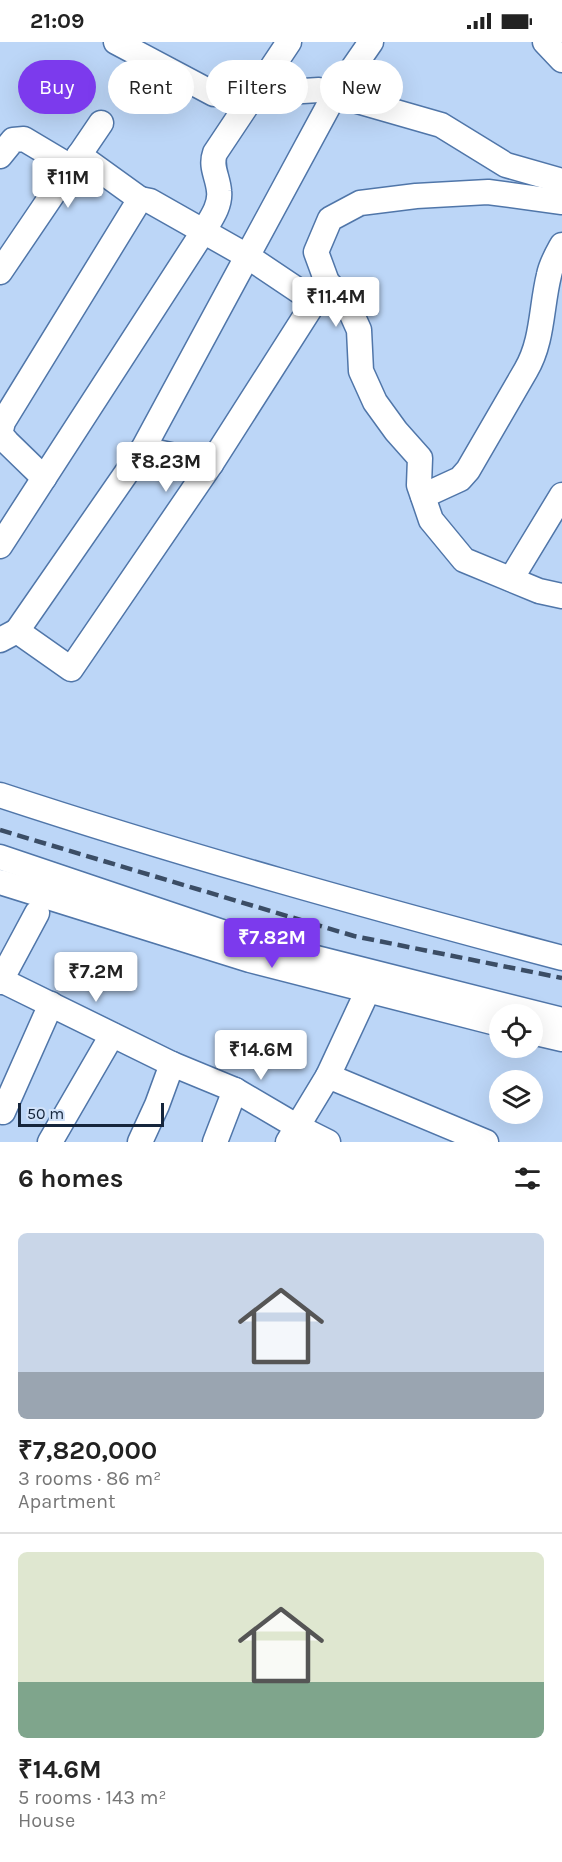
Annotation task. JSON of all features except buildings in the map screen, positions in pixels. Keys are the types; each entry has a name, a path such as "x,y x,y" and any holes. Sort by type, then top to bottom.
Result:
{"street":[{"path":"116,42 206,90"},
{"path":"277,60 289,42"},
{"path":"359,60 371,42"},
{"path":"545,42 562,60"},
{"path":"0,546 203,232 219,202 219,191 212,161 241,114"},
{"path":"324,114 143,449 9,636 72,669 211,464 320,292 316,252 330,219 360,203 416,196 488,192 562,202"},
{"path":"403,114 441,125 506,165 562,181"},
{"path":"0,272 101,123"},
{"path":"0,156 13,140 24,139 75,161 140,199 150,201 247,256 320,292 346,301 359,330 362,371 375,402 420,458 419,485 431,520 464,560 539,591 562,596"},
{"path":"44,478 0,434 3,422 140,199"},
{"path":"423,496 460,478 468,470 535,356 549,272 562,245"},
{"path":"143,449 211,464"},
{"path":"511,579 562,495"},
{"path":"0,795 81,822 381,910 562,958"},
{"path":"0,857 249,941 562,1020"},
{"path":"0,882 250,960 489,1020"},
{"path":"37,913 0,981 172,1064 234,1090 293,1134 328,1142"},
{"path":"293,1134 328,1076 368,990"},
{"path":"3,1112 51,1004"},
{"path":"51,1142 111,1035"},
{"path":"543,1035 562,1039"},
{"path":"140,1142 172,1064"},
{"path":"328,1076 486,1142"},
{"path":"215,1142 234,1090"}],"railway":[{"path":"0,830 354,936 562,978"}]}
